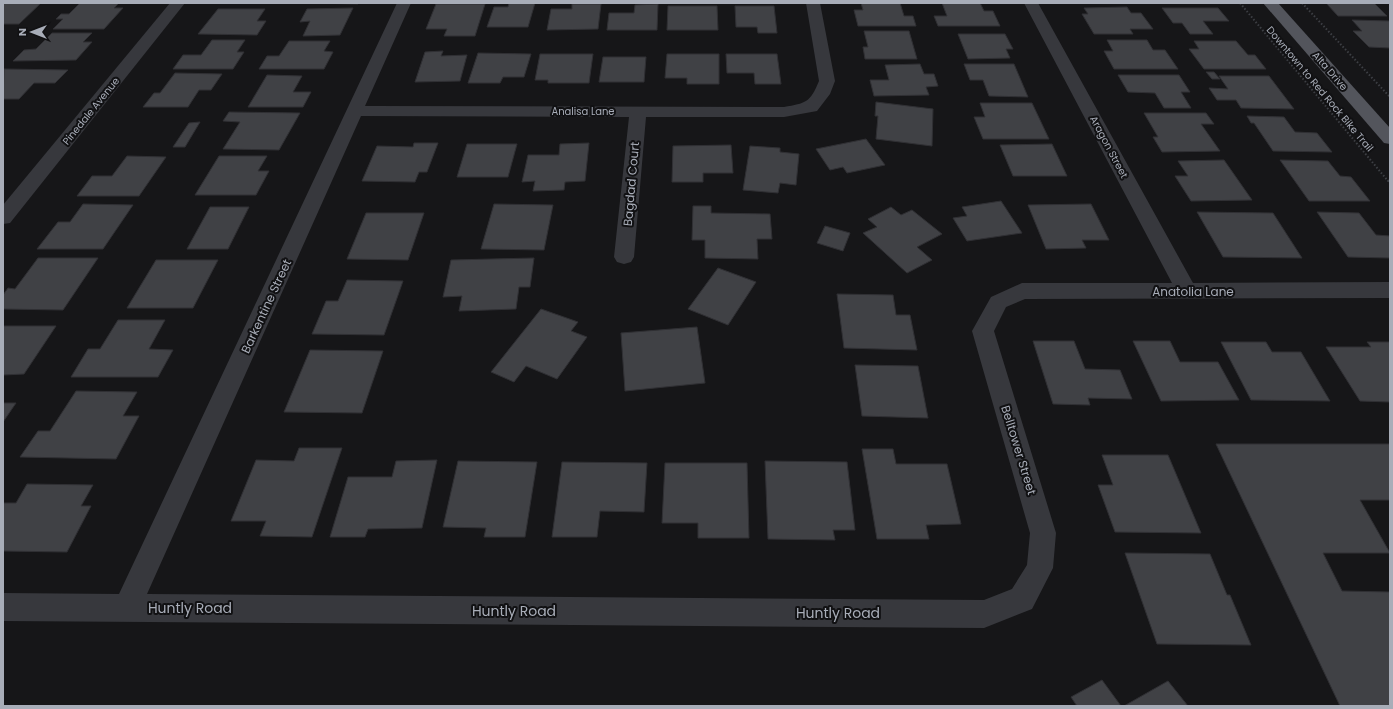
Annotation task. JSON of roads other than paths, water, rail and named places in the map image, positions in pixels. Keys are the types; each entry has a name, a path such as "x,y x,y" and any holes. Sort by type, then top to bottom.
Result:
{"main road":[{"name":"Alta Drive","path":"1270,3 1390,139"}],"street":[{"name":"Pinedale Avenue","path":"3,218 178,3"},
{"name":"Barkentine Street","path":"127,608 356,111 404,3"},
{"name":"Analisa Lane","path":"356,111 784,112 811,107 822,94 827,81 813,3"},
{"name":"Aragon Street","path":"1031,3 1187,291"},
{"name":"Bagdad Court","path":"624,257 638,111"},
{"name":"Anatolia Lane","path":"998,302 1022,291 1390,290"},
{"name":"Belltower Street","path":"998,302 983,331 1043,533 1040,568 1022,600"},
{"name":"Huntly Road","path":"3,607 984,614 1022,600"}]}
